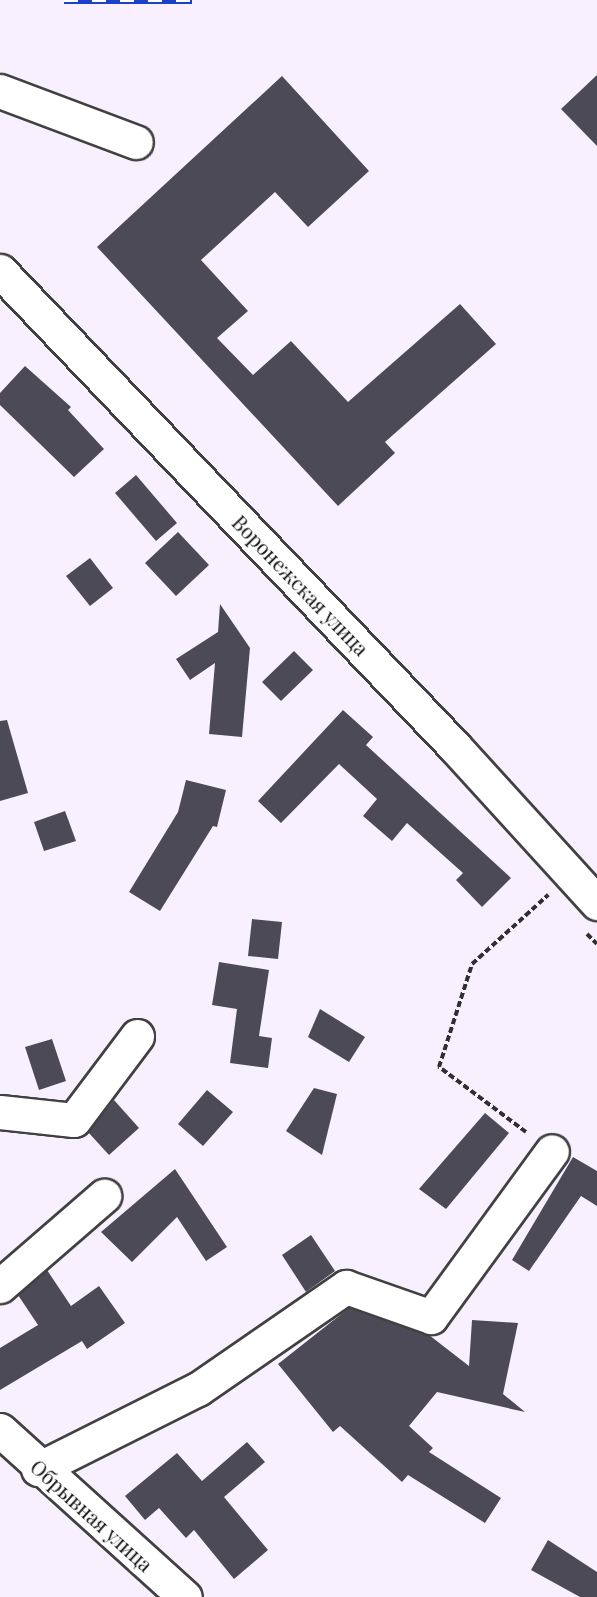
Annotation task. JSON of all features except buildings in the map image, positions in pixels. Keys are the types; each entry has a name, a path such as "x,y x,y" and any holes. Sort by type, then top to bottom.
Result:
{"street":[{"path":"0,91 136,142"},
{"name":"Воронежская улица","path":"0,271 597,903"},
{"path":"0,1112 74,1120 137,1036"},
{"path":"38,1469 198,1389 346,1287 431,1317 552,1151"},
{"path":"0,1286 104,1196"},
{"name":"Обрывная улица","path":"0,1430 38,1469 185,1597"}],"path":[{"path":"549,895 472,964 439,1067 552,1151"}],"railway":[{"path":"64,0 192,0"}]}
